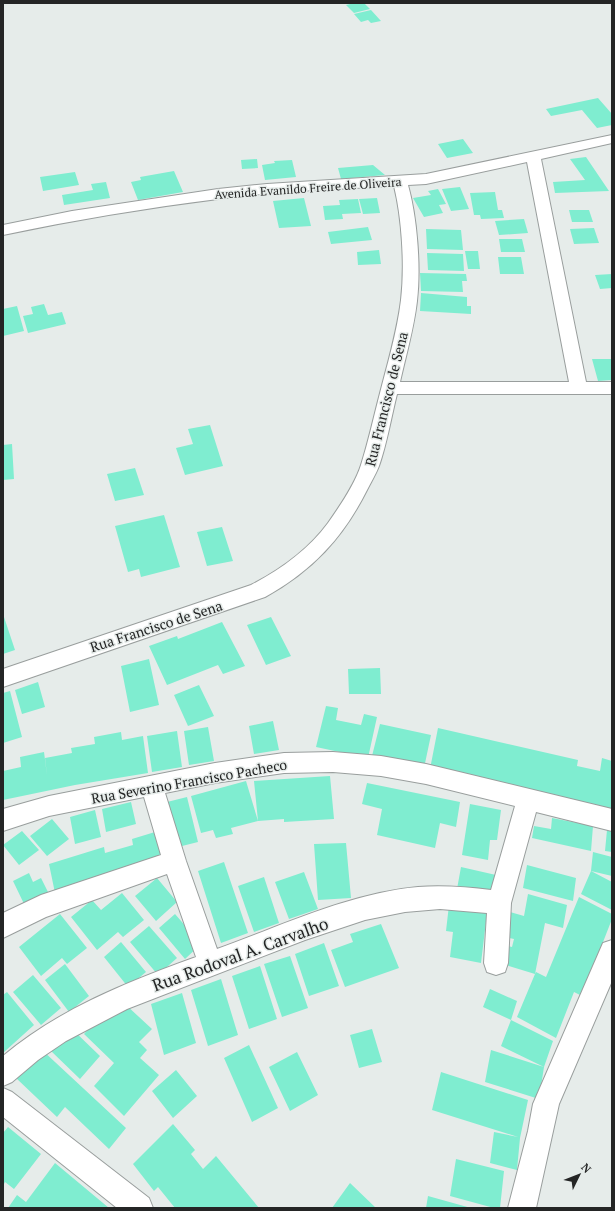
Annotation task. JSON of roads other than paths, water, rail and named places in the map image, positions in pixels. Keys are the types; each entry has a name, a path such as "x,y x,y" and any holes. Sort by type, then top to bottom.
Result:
{"street":[{"name":"Avenida Evanildo Freire de Oliveira","path":"3,230 80,215 218,194 267,189 400,181 448,175 612,139"},
{"path":"533,156 564,303 579,389"},
{"name":"Rua Francisco de Sena","path":"3,678 258,591 283,577 298,565 334,528 351,503 370,466 390,388 409,300 410,272 407,209 400,181"},
{"path":"390,388 612,388"},
{"name":"Rua Severino Francisco Pacheco","path":"3,820 49,806 215,773 284,763 333,762 381,766 426,774 612,820"},
{"path":"152,786 174,861 210,963"},
{"path":"496,963 498,902 528,800"},
{"path":"3,926 41,907 174,861"},
{"name":"Rua Rodoval A. Carvalho","path":"3,1073 33,1047 60,1029 86,1015 210,963 306,928 366,908 424,898 452,897 498,902"},
{"path":"522,1208 528,1179 542,1131 546,1104 612,952"},
{"path":"3,1101 139,1208"}]}
